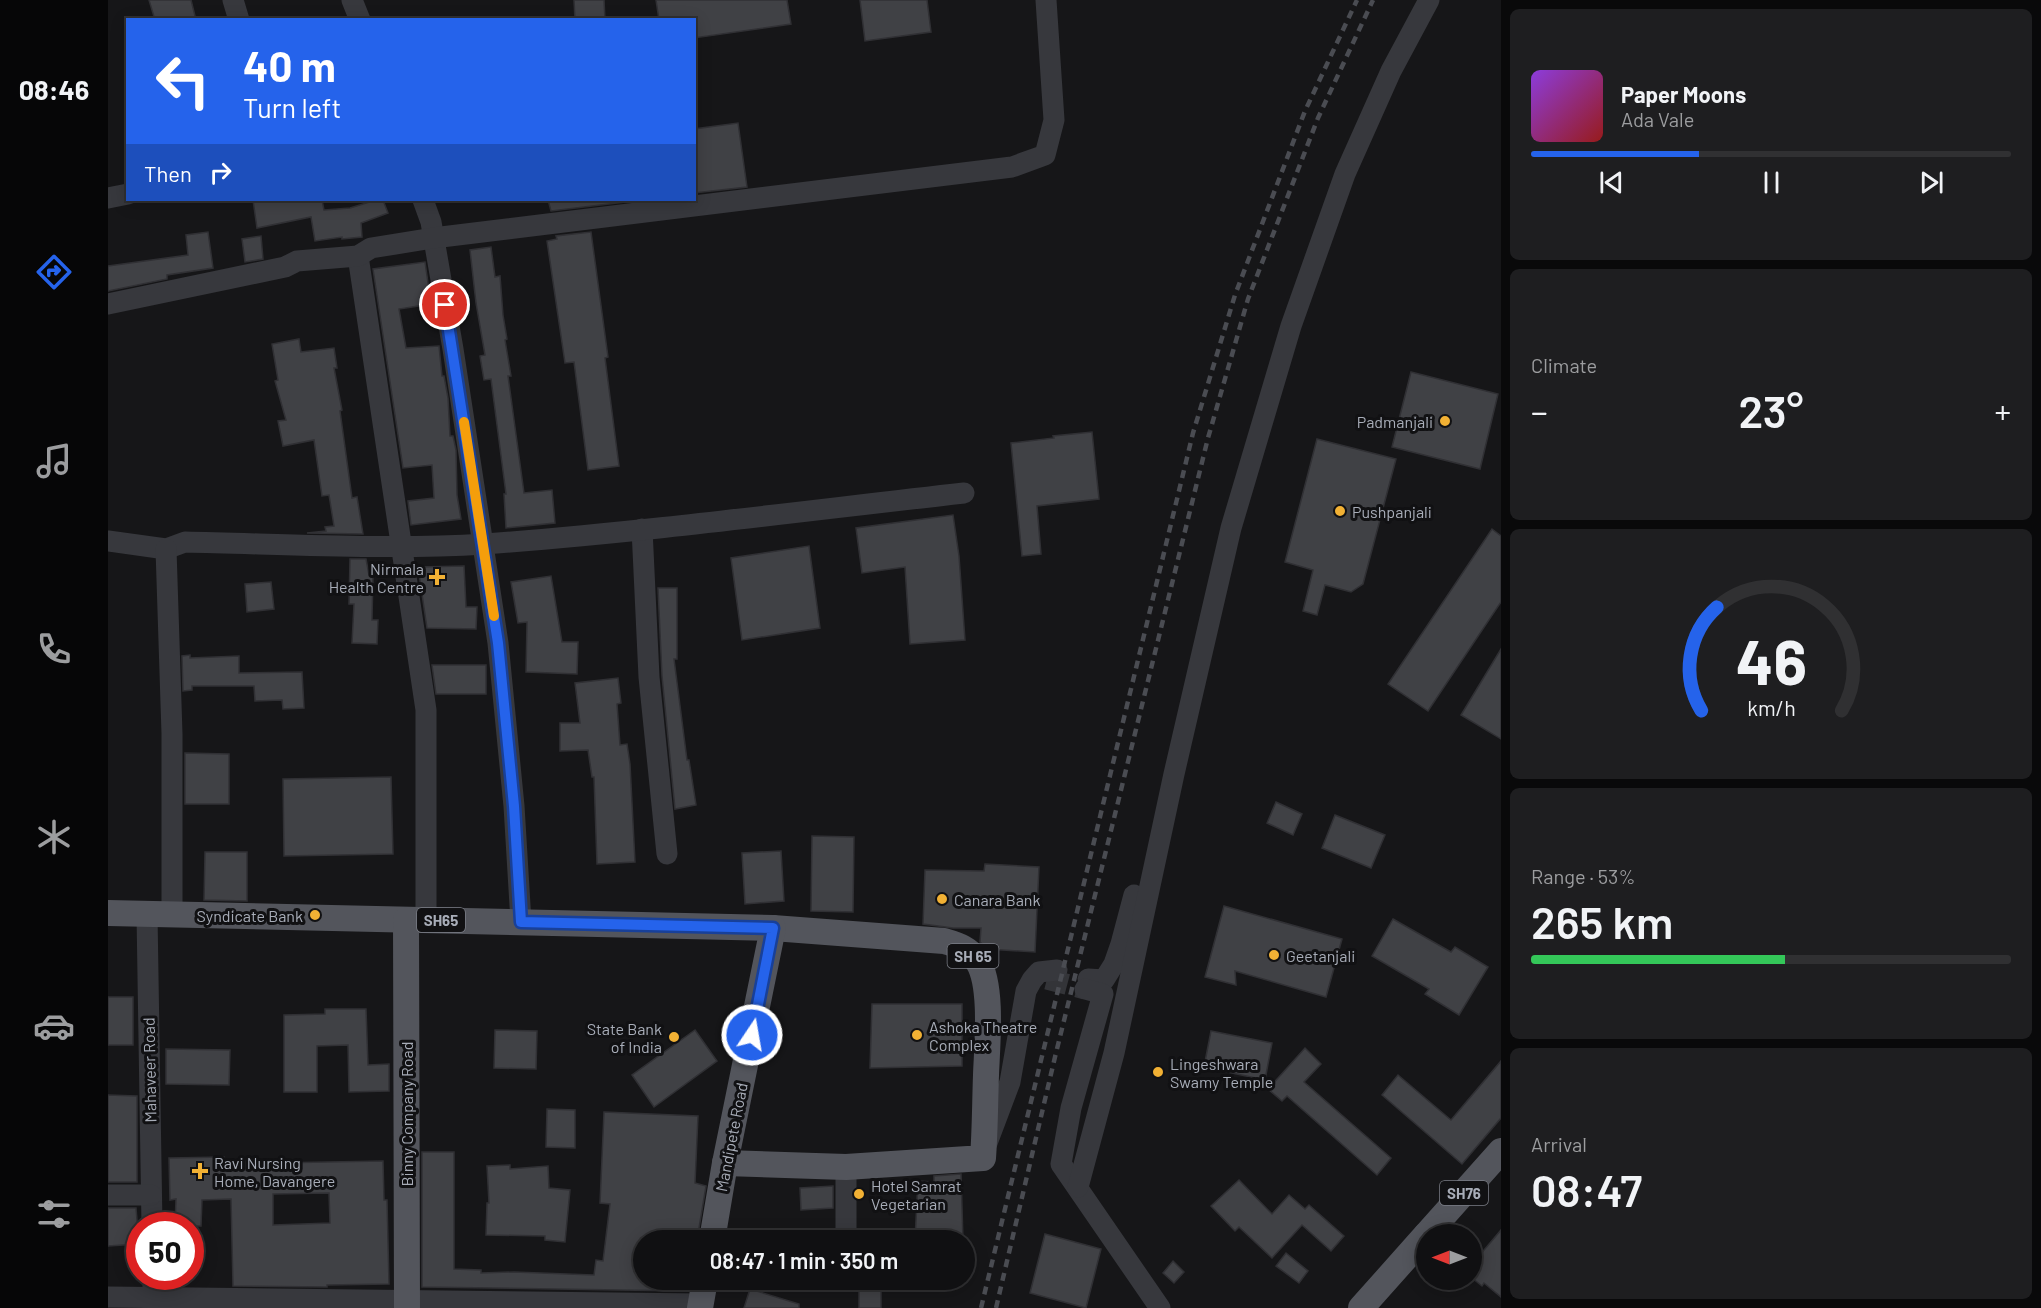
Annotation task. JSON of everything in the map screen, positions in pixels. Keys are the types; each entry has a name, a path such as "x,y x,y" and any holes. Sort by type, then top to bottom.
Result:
{"main road":[{"name":"SH65","path":"108,913 773,928"},
{"name":"Binny Company Road","path":"407,1304 416,920"},
{"name":"SH 65","path":"773,928 944,941 957,944 970,952 979,963 984,976 988,1010 983,1155"},
{"name":"Mandipete Road","path":"714,1230 725,1163 773,928"},
{"name":"SH76","path":"1437,1224 1501,1152"},
{"path":"725,1163 846,1167 983,1155"},
{"name":"SH76","path":"1361,1308 1416,1247"}],"street":[{"path":"233,0 238,18"},
{"path":"352,0 359,18"},
{"path":"108,304 285,267 297,261 358,256 371,248 433,238 1012,167 1045,155 1054,120 1046,0"},
{"path":"1078,1187 1114,1053 1154,864 1231,528 1291,326 1345,174 1391,71 1429,0"},
{"path":"108,198 126,194"},
{"path":"423,201 433,238 453,349 500,655 514,806 521,922"},
{"path":"358,256 426,710 416,920"},
{"path":"108,542 166,549 185,542 402,546 483,544 642,530 964,493"},
{"path":"642,530 649,677 666,855"},
{"path":"166,549 172,734 172,914"},
{"path":"1154,864 1146,863 1143,867 1114,964 1104,980 1086,984 1103,994 1071,1108 1061,1164 1160,1308"},
{"name":"Mahaveer Road","path":"147,914 152,1212"},
{"path":"983,1155 1008,1106 1033,986 1052,975"},
{"path":"846,1167 846,1230"},
{"path":"108,1195 151,1195"},
{"path":"108,1298 153,1303 407,1304 702,1297"}],"building":[{"path":"149,0 191,0 196,18 154,18"},
{"path":"574,0 604,0 605,18 575,18"},
{"path":"656,0 787,0 791,24 696,38 696,18 659,18"},
{"path":"860,0 927,0 931,32 865,41"},
{"path":"738,123 747,187 696,193 696,129"},
{"path":"253,201 322,201 324,210 350,208 373,201 383,201 388,213 361,223 362,237 315,241 311,217 257,228"},
{"path":"548,201 634,201 551,211"},
{"path":"208,232 213,268 167,275 167,279 108,291 108,266 188,255 186,235"},
{"path":"591,232 608,357 605,358 619,466 588,470 574,362 565,363 547,241 557,239 556,236"},
{"path":"261,236 263,259 245,262 242,239"},
{"path":"491,247 495,277 500,276 507,339 505,340 511,376 508,376 524,493 552,490 555,523 506,528 504,494 506,494 491,379 484,380 480,356 485,355 470,250"},
{"path":"425,262 431,304 399,309 406,348 439,346 442,376 444,376 448,398 450,436 453,436 456,450 457,495 461,519 411,525 408,501 434,498 432,465 403,468 373,269"},
{"path":"299,339 301,352 334,348 337,368 334,368 342,410 340,411 352,498 357,497 363,534 307,533 326,531 325,527 334,526 329,495 322,496 314,440 283,446 278,421 286,420 275,381 278,380 272,344"},
{"name":"Padmanjali","path":"1411,372 1498,394 1480,469 1392,447"},
{"path":"1092,432 1099,499 1037,506 1041,554 1022,556 1011,443"},
{"name":"Pushpanjali","path":"1317,439 1396,459 1363,584 1351,592 1325,585 1317,615 1303,611 1313,570 1285,562"},
{"path":"953,515 959,556 965,640 910,644 905,567 862,573 856,528"},
{"path":"1492,529 1501,536 1501,602 1428,711 1388,684"},
{"path":"809,546 820,628 742,640 731,558"},
{"path":"350,559 366,559 369,575 373,575 372,620 378,620 377,644 352,643 354,604 349,604"},
{"path":"464,566 466,607 477,607 476,629 427,628 418,567"},
{"path":"551,576 562,642 578,642 577,674 526,672 527,622 518,623 511,582"},
{"path":"271,582 274,609 247,612 245,584"},
{"path":"658,588 677,588 677,659 674,659 687,760 689,760 696,805 675,809 662,676"},
{"path":"1501,649 1501,739 1461,715"},
{"path":"190,655 190,658 239,656 239,673 302,672 304,708 283,709 282,700 255,701 254,686 192,686 192,690 183,691 182,656"},
{"path":"432,665 486,665 486,694 436,694"},
{"path":"618,678 621,703 617,704 620,745 627,744 630,764 635,862 597,864 594,777 592,777 588,750 560,751 560,723 580,723 575,683"},
{"path":"185,753 229,754 229,804 185,804"},
{"path":"391,777 393,854 284,856 283,779"},
{"path":"1276,802 1302,814 1293,835 1267,823"},
{"path":"1335,815 1385,835 1371,868 1322,848"},
{"path":"812,836 854,837 853,912 811,911"},
{"path":"781,851 784,901 745,904 742,853"},
{"path":"205,852 247,852 247,901 204,900"},
{"path":"985,864 1039,867 1035,952 987,949 980,942 981,928 953,928 923,924 925,870 984,871"},
{"name":"Geetanjali","path":"1224,906 1342,939 1326,997 1235,971 1236,985 1205,977"},
{"path":"1393,919 1451,952 1455,947 1488,967 1459,1015 1425,994 1429,989 1372,956"},
{"path":"108,997 133,997 133,1045 108,1045"},
{"name":"Ashoka Theatre Complex","path":"872,1004 962,1004 962,1066 870,1068"},
{"path":"325,1009 366,1009 368,1065 389,1064 389,1091 349,1092 348,1045 317,1046 317,1092 284,1092 284,1015 325,1014"},
{"path":"495,1030 537,1031 536,1069 494,1068"},
{"path":"695,1030 717,1061 654,1107 632,1075"},
{"path":"1211,1031 1272,1043 1265,1080 1204,1067"},
{"path":"1305,1048 1321,1064 1304,1082 1391,1158 1377,1175 1287,1096 1282,1101 1268,1089"},
{"path":"166,1049 230,1050 229,1085 166,1084"},
{"path":"1501,1061 1501,1118 1462,1164 1382,1095 1398,1075 1451,1120"},
{"path":"108,1095 137,1096 137,1182 108,1182"},
{"path":"547,1109 575,1110 575,1148 546,1147"},
{"path":"604,1112 698,1116 695,1183 706,1186 699,1230 633,1230 633,1290 684,1291 422,1287 422,1152 454,1152 454,1269 481,1270 481,1273 594,1275 596,1260 603,1261 610,1204 600,1203"},
{"path":"224,1157 224,1161 272,1160 272,1163 383,1161 384,1200 387,1200 389,1284 327,1285 327,1287 233,1286 231,1199 202,1200 202,1212 176,1212 176,1199 170,1200 169,1158","holes":["329,1193 330,1223 273,1225 273,1194"]},
{"path":"510,1165 510,1169 548,1166 549,1188 570,1190 565,1242 545,1240 545,1236 486,1235 487,1203 489,1203 487,1166"},
{"path":"961,1174 963,1230 916,1230 918,1181 934,1182 934,1176"},
{"path":"1239,1180 1272,1214 1289,1195 1305,1209 1309,1205 1344,1236 1331,1251 1302,1225 1272,1258 1239,1227 1235,1231 1211,1206"},
{"path":"833,1186 833,1208 801,1210 800,1188"},
{"path":"108,1208 136,1208 136,1212 126,1212 126,1245 108,1246"},
{"path":"1501,1230 1501,1297 1484,1283 1482,1286 1482,1252"},
{"path":"1045,1234 1101,1249 1086,1308 1030,1293"},
{"path":"1286,1253 1308,1271 1299,1283 1276,1266"},
{"path":"1173,1261 1184,1272 1174,1283 1163,1273"},
{"path":"750,1290 799,1304 799,1308 744,1308"},
{"path":"859,1290 881,1290 881,1308 859,1308"}],"tunnel":[{"path":"1047,979 1085,989"}],"railway":[{"path":"981,1308 1193,433 1235,295 1305,111 1357,0"},
{"path":"996,1308 1055,1057 1208,438 1248,299 1318,118 1373,0"}],"slow traffic":[{"path":"464,422 494,616"}],"place":[{"name":"Padmanjali","path":"1445,421"},
{"name":"Pushpanjali","path":"1340,511"},
{"name":"Nirmala Health Centre","path":"437,577"},
{"name":"Canara Bank","path":"942,899"},
{"name":"Syndicate Bank","path":"315,915"},
{"name":"Geetanjali","path":"1274,955"},
{"name":"Ashoka Theatre Complex","path":"917,1035"},
{"name":"State Bank of India","path":"674,1037"},
{"name":"Lingeshwara Swamy Temple","path":"1158,1072"},
{"name":"Ravi Nursing Home, Davangere","path":"200,1171"},
{"name":"Hotel Samrat Vegetarian","path":"859,1194"}],"route":[{"path":"445,305 498,643 514,806 521,922 773,928 752,1035"}]}
